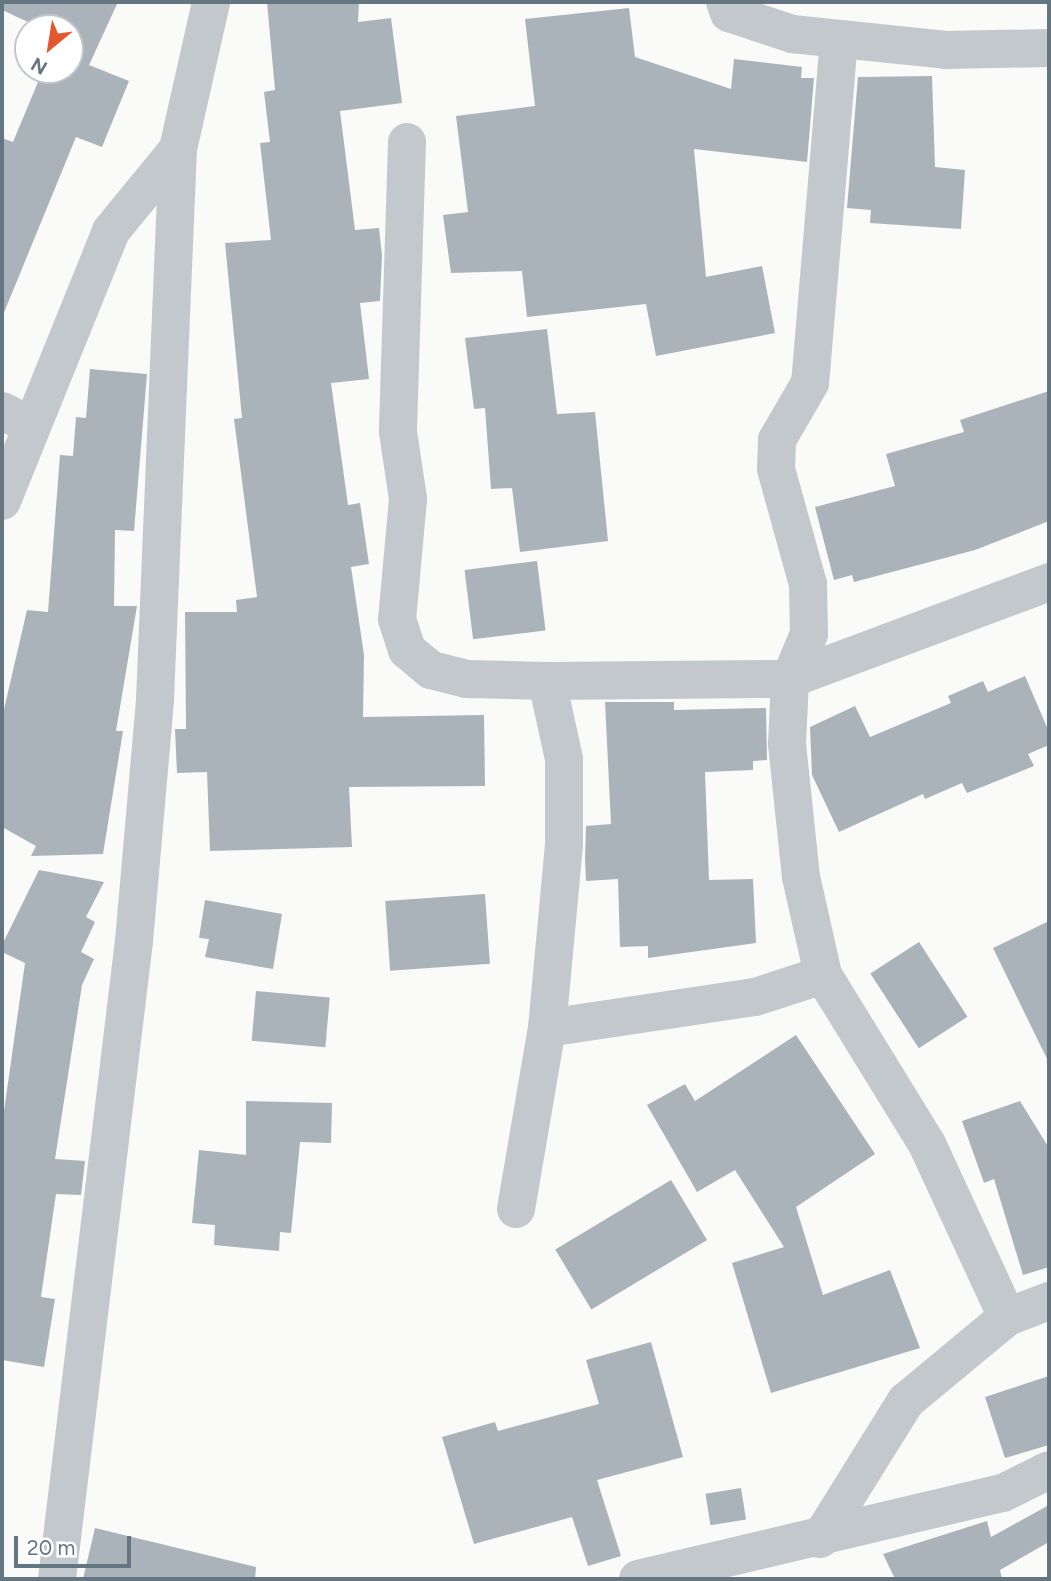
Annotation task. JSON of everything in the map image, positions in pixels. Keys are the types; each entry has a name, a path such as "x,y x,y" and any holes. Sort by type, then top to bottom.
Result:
{"street":[{"path":"57,1579 134,941 155,699 178,149 211,2"},
{"path":"725,2 729,13 793,34 946,50 1049,48"},
{"path":"839,38 810,383 777,440 776,469 808,584 809,634 790,679 787,744 801,877 823,975 927,1144 1007,1317"},
{"path":"407,142 398,432 408,499 397,619 407,650 431,670 466,679 790,679 1049,582"},
{"path":"2,501 16,418 111,231 178,149"},
{"path":"516,1209 547,1028 564,845 564,759 547,681"},
{"path":"547,1028 755,997 823,975"},
{"path":"820,1539 906,1401 1007,1317 1049,1301"},
{"path":"638,1579 820,1539 1003,1493 1049,1470"}],"building":[{"path":"2,2 118,2 89,65 129,81 102,147 76,137 3,315 2,138 13,142 37,84 84,84 84,14 14,16 2,10"},
{"path":"267,2 359,2 358,22 391,18 402,103 340,111 355,230 379,228 382,255 380,301 360,303 369,379 331,383 348,505 360,503 369,564 351,567 364,655 363,717 484,715 485,786 349,787 352,847 210,851 207,772 177,773 175,729 186,729 185,612 237,612 236,600 257,597 234,419 242,418 225,243 271,240 260,143 270,142 264,92 275,90"},
{"path":"629,8 635,57 731,89 734,59 802,67 801,78 814,78 807,162 694,149 706,277 762,266 775,333 656,356 646,304 527,317 522,271 451,273 443,215 468,212 456,116 535,106 525,19"},
{"path":"932,76 935,167 965,170 961,229 870,223 871,210 847,208 858,77"},
{"path":"547,329 557,414 595,412 608,541 520,552 512,488 491,489 485,408 474,409 465,338"},
{"path":"90,369 147,374 134,531 115,530 114,606 137,606 116,731 123,731 103,854 31,856 36,846 2,827 2,718 27,610 48,612 60,455 73,456 76,417 86,418"},
{"path":"1049,391 1049,521 975,550 854,582 852,575 834,580 815,507 895,486 886,454 964,432 960,420"},
{"path":"537,561 546,630 473,639 465,570"},
{"path":"1025,676 1049,732 1049,745 1028,754 1034,766 967,793 962,783 925,799 923,794 839,832 812,775 810,727 855,706 870,737 951,703 948,696 983,681 988,692"},
{"path":"605,702 674,702 674,710 766,708 767,760 753,761 753,770 705,772 709,880 753,879 756,943 648,958 648,946 620,947 618,879 586,881 586,826 611,824"},
{"path":"39,870 104,882 86,917 95,922 81,952 94,959 82,985 55,1159 85,1161 81,1195 56,1194 41,1297 55,1299 44,1367 2,1360 2,1125 25,963 2,952 2,945"},
{"path":"485,894 490,964 390,971 385,901"},
{"path":"205,900 282,914 273,969 205,957 209,939 199,938"},
{"path":"1049,921 1049,1063 993,948"},
{"path":"919,942 967,1017 919,1048 870,974"},
{"path":"256,991 330,997 325,1047 252,1041"},
{"path":"796,1035 875,1154 796,1207 823,1295 890,1270 920,1348 771,1393 732,1263 784,1247 735,1170 697,1192 647,1105 685,1084 695,1101"},
{"path":"246,1101 332,1103 331,1143 300,1142 291,1233 280,1232 279,1251 214,1245 215,1225 192,1223 199,1150 246,1155"},
{"path":"1020,1101 1049,1148 1049,1267 1023,1275 994,1179 984,1183 962,1121"},
{"path":"671,1180 707,1240 591,1310 555,1250"},
{"path":"651,1342 683,1457 597,1480 621,1556 588,1566 572,1517 474,1544 442,1437 495,1422 498,1431 599,1404 586,1360"},
{"path":"1049,1376 1049,1445 1005,1458 985,1397"},
{"path":"741,1488 746,1520 710,1525 705,1494"},
{"path":"1049,1505 1049,1542 1000,1570 1002,1579 895,1579 883,1554 987,1521 991,1537"},
{"path":"95,1528 256,1567 255,1579 83,1579"}]}
